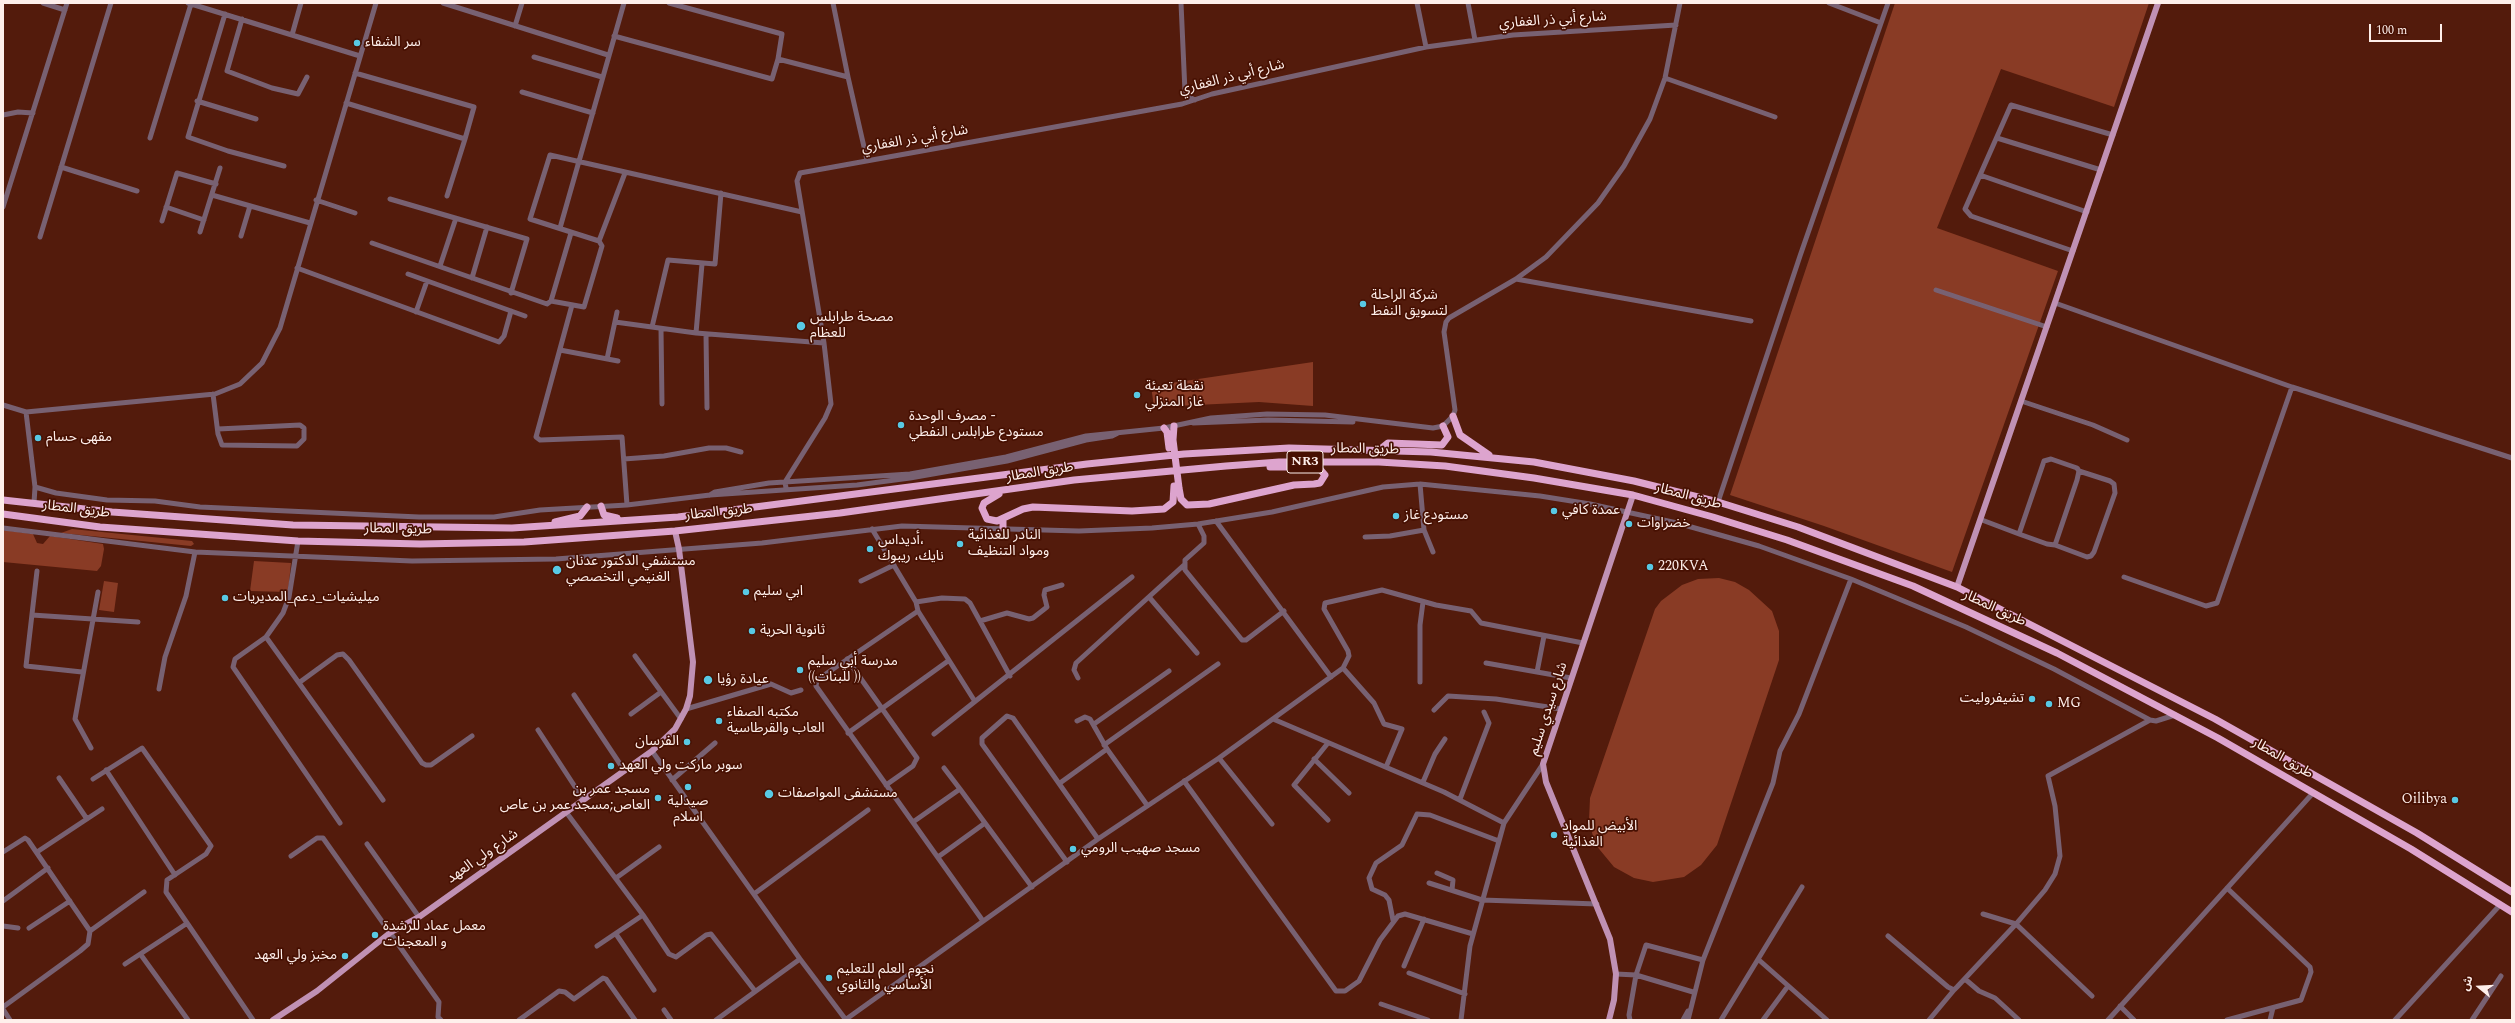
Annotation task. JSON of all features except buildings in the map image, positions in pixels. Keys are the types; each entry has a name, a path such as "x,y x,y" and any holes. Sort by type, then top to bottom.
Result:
{"highway":[{"path":"1454,416 1460,435 1491,456"},
{"path":"1174,426 1171,440 1177,488 1182,502 1197,506 1294,485 1320,483 1325,475 1319,468 1314,467 1226,466"},
{"path":"1378,451 1388,443 1442,445 1448,438 1443,426"},
{"path":"1164,428 1171,440"},
{"name":"طريق المطار","path":"3,500 112,512 293,525 528,527 701,514 1087,464 1184,454 1289,448 1491,456 1586,471 1675,490 1718,502 1798,527 1957,588 2214,719 2417,833 2512,892"},
{"name":"طريق المطار","path":"3,514 108,528 298,541 420,544 524,542 674,532 840,513 1009,491 1074,480 1279,462 1378,462 1445,466 1534,478 1633,495 1787,540 1913,586 2057,653 2175,715 2411,849 2512,912"},
{"path":"1009,491 987,500 982,508 987,518 997,521 1019,511 1034,507 1132,511 1164,510 1174,502 1177,488"},
{"path":"601,506 601,512 606,517 633,520"},
{"path":"528,527 577,517 585,512 587,507"},
{"path":"1003,519 1003,528"}],"main road":[{"path":"1957,588 1982,520 2021,401 2158,3"},
{"name":"شارع سيدي سليم","path":"1609,1020 1614,1000 1616,974 1610,939 1546,782 1544,764 1571,678 1633,495"},
{"name":"شارع ولي العهد","path":"273,1020 316,991 391,932 419,917 652,751 675,729 686,709 692,683 693,662 679,549 674,532"}],"street":[{"path":"43,3 65,10"},
{"path":"3,207 67,3"},
{"path":"40,237 111,3"},
{"path":"150,138 190,3 360,56"},
{"path":"292,35 301,3"},
{"path":"3,405 26,412 213,394 240,384 262,363 280,328 316,200 376,3"},
{"path":"443,3 608,55"},
{"path":"515,26 522,3"},
{"path":"560,228 624,3"},
{"path":"614,36 772,79 778,59 782,34 669,3"},
{"path":"833,3 848,77 868,160"},
{"path":"1181,3 1185,92 1187,96 1195,100"},
{"path":"1417,3 1426,47"},
{"path":"1468,3 1475,40"},
{"path":"35,487 56,493 107,500 155,501 200,507 419,517 494,516 540,510 627,505 786,488 857,485 910,478 1007,459 1086,436 1112,432 1118,433 1164,428 1184,423 1268,420 1380,422 1433,428 1443,426 1454,416 1454,400 1444,332 1446,322 1449,318 1516,279 1561,243 1598,203 1624,166 1650,119 1665,78 1680,3"},
{"path":"1829,3 1881,23"},
{"path":"1718,502 1888,3"},
{"path":"225,14 197,101 188,137 228,151 284,166"},
{"path":"242,19 227,72 272,88 298,94 307,77"},
{"name":"شارع أبي ذر الغفاري","path":"802,212 798,175 868,160 1175,105 1318,70 1426,47 1513,35 1676,25"},
{"path":"534,57 602,77"},
{"path":"778,59 848,77"},
{"path":"355,74 474,107 448,196"},
{"path":"1665,78 1776,117"},
{"path":"522,92 593,113"},
{"path":"197,101 256,119"},
{"path":"346,103 465,139"},
{"path":"2073,251 1968,213 1965,208 2011,105 2113,135"},
{"path":"3,115 18,112 32,113"},
{"path":"1997,138 2101,170"},
{"path":"372,243 546,304 551,301 582,307 586,305 602,249 602,243 532,220 529,216 549,157 554,155 625,174 722,193 802,212 824,343 831,404 825,418 786,482 786,488"},
{"path":"61,167 137,191"},
{"path":"200,232 220,168"},
{"path":"162,221 178,173 216,184"},
{"path":"598,241 625,174"},
{"path":"1980,175 2087,212"},
{"path":"652,327 668,260 715,264 722,193"},
{"path":"212,195 310,223"},
{"path":"390,199 527,238 511,293"},
{"path":"316,200 355,213"},
{"path":"241,236 250,206"},
{"path":"166,207 204,220"},
{"path":"440,266 456,218"},
{"path":"472,278 488,227"},
{"path":"551,301 571,233"},
{"path":"696,334 702,264"},
{"path":"297,268 499,342 504,336 512,311"},
{"path":"408,274 525,316"},
{"path":"1516,279 1751,321"},
{"path":"416,312 427,281"},
{"path":"1936,290 2047,327"},
{"path":"2055,303 2292,387 2512,458"},
{"path":"572,305 536,436 538,439 619,436 623,439 627,505"},
{"path":"607,359 617,312"},
{"path":"615,322 696,334 824,343"},
{"path":"661,329 662,404"},
{"path":"706,334 707,408"},
{"path":"560,350 618,361"},
{"path":"2124,577 2206,606 2217,603 2292,387"},
{"path":"213,394 218,429 220,442 225,446 297,446 304,439 304,428 300,425 218,429"},
{"path":"2021,401 2093,425 2128,440"},
{"path":"26,412 35,487 34,504"},
{"path":"624,459 664,456 709,448 726,448 741,452"},
{"path":"710,495 715,492 786,482 910,474 1007,459"},
{"path":"1982,520 2019,534 2055,544 2087,557 2091,556 2094,552 2115,493 2114,484 2110,481 2079,471 2075,467 2051,459 2044,461 2019,534"},
{"path":"2055,544 2079,471"},
{"path":"1420,484 1424,530 1433,552"},
{"path":"3,528 195,552 412,561 556,559 762,542 902,526 1111,530 1198,524 1272,512 1383,487 1420,484 1540,496 1627,512 1720,534 1851,579 2020,652 2150,720 2156,721 2175,715"},
{"path":"1216,521 1284,611 1331,677"},
{"path":"1078,678 1074,670 1076,663 1184,565 1190,556 1204,543 1204,536 1198,524"},
{"path":"872,529 916,602 918,611 948,661 974,700"},
{"path":"1365,538 1390,536 1424,530"},
{"path":"298,541 287,606 266,637 235,659 233,667 340,823"},
{"path":"159,689 165,657 186,596 195,552"},
{"path":"861,581 894,565"},
{"path":"1184,565 1186,570 1242,640 1246,640 1284,611"},
{"path":"37,571 26,666 82,672"},
{"path":"934,734 974,700 1010,676 1132,577"},
{"path":"1688,1020 1703,960 1773,783 1780,751 1797,718 1851,579"},
{"path":"980,621 1007,613 1029,619 1033,618 1047,607 1044,595 1045,590 1062,585"},
{"path":"652,751 845,1020 1098,839 1219,758 1343,668 1349,656 1348,651 1324,609 1323,604 1379,590 1423,602 1471,611 1481,623 1583,643"},
{"path":"91,748 75,721 82,672 98,592"},
{"path":"916,602 946,597 965,599 970,603 1010,676"},
{"path":"1149,597 1196,653"},
{"path":"1420,682 1420,625 1423,602"},
{"path":"918,611 817,680 816,686 983,921"},
{"path":"32,615 138,622"},
{"path":"1537,672 1544,636"},
{"path":"266,637 300,682 383,800"},
{"path":"300,682 337,655 343,654 349,660 422,763 426,765 431,765 472,736"},
{"path":"635,656 681,719"},
{"path":"847,659 917,758 913,766 886,785"},
{"path":"848,733 948,661"},
{"path":"1486,663 1571,678"},
{"path":"1060,783 1218,664"},
{"path":"1343,668 1374,703 1384,724 1402,729 1386,767"},
{"path":"1094,724 1169,671"},
{"path":"686,709 771,684 791,693 801,690"},
{"path":"631,714 661,692"},
{"path":"574,695 624,770"},
{"path":"1434,710 1448,696 1496,699 1561,709"},
{"path":"1460,799 1488,723 1484,712"},
{"path":"1067,862 983,746 982,738 1009,715 1060,783 1098,839"},
{"path":"1077,721 1086,717 1094,724 1106,747 1147,805"},
{"path":"1273,719 1423,782 1460,799 1504,823"},
{"path":"1930,1020 1954,990 2016,924 2045,890 2058,865 2060,856 2055,806 2048,776 2150,720"},
{"path":"538,730 584,799"},
{"path":"1423,782 1432,758 1445,739"},
{"path":"672,780 715,743"},
{"path":"1328,743 1294,785 1328,820"},
{"path":"93,779 142,748 211,846 206,854 167,880 166,892 186,924 253,1020"},
{"path":"1219,758 1272,824"},
{"path":"1314,759 1348,793"},
{"path":"1461,1020 1473,934 1504,823 1544,764"},
{"path":"944,768 1032,887"},
{"path":"106,770 175,875"},
{"path":"59,778 86,819"},
{"path":"1184,781 1336,991 1345,992 1359,981 1393,920 1398,916 1405,914 1473,934"},
{"path":"913,822 960,789"},
{"path":"2108,1020 2313,793"},
{"path":"37,852 102,809"},
{"path":"754,894 868,810"},
{"path":"566,812 616,878 672,957 676,958 706,935 711,934 755,991"},
{"path":"1393,920 1389,900 1385,895 1372,889 1369,878 1376,863 1402,845 1417,814 1430,816 1499,841"},
{"path":"938,857 985,823"},
{"path":"3,852 25,838 37,852 90,931 88,944 3,1008 10,1020"},
{"path":"291,856 317,838 323,838 391,932 439,1002 438,1017 441,1020"},
{"path":"367,844 419,917"},
{"path":"616,878 659,847"},
{"path":"3,901 48,868"},
{"path":"1437,873 1453,880 1452,890"},
{"path":"1429,884 1482,900 1596,904"},
{"path":"1729,1020 1723,1018 1802,887"},
{"path":"2227,888 2310,969 2303,998 2239,1018 2227,1020"},
{"path":"90,931 144,892"},
{"path":"29,928 70,900"},
{"path":"2394,1020 2500,904"},
{"path":"1983,914 2016,924 2092,996"},
{"path":"597,946 643,915"},
{"path":"1404,966 1424,919"},
{"path":"126,964 186,924"},
{"path":"3,926 18,928"},
{"path":"616,934 654,990"},
{"path":"1888,936 1944,985 1954,990"},
{"path":"1630,1020 1629,1015 1636,975 1643,948 1648,944 1703,960"},
{"path":"141,955 188,1020"},
{"path":"716,1020 800,959"},
{"path":"1758,960 1827,1020"},
{"path":"1409,973 1465,994"},
{"path":"1616,974 1636,975 1694,992"},
{"path":"2472,1020 2500,976"},
{"path":"519,1020 559,991 565,992 574,999 603,978 606,979 635,1020"},
{"path":"1965,979 1979,991 1995,998 2019,1020"},
{"path":"1763,1020 1788,986"},
{"path":"1381,1004 1428,1020"},
{"path":"2120,1006 2134,1020"},
{"path":"1683,1020 1690,1008"},
{"path":"2270,1020 2273,1008"},
{"path":"664,1010 671,1020"}],"shaded area":[{"path":"1895,3 2149,3 2114,107 2001,69 1937,228 2058,271 1952,572 1824,526 1730,495"},
{"path":"1313,362 1313,406 1259,402 1154,407 1151,386"},
{"path":"72,529 192,541 194,544 191,546 61,533"},
{"path":"3,530 33,534 37,543 43,544 50,536 103,544 104,549 101,566 97,571 3,562"},
{"path":"254,561 291,563 288,592 250,591"},
{"path":"1719,578 1735,582 1749,590 1772,611 1779,631 1779,660 1717,845 1701,865 1684,877 1653,882 1634,878 1614,867 1595,844 1589,821 1590,798 1655,609 1661,601 1682,585 1698,579"},
{"path":"104,581 118,583 114,612 99,610"}],"place":[{"name":"سر الشفاء","path":"357,43"},
{"name":"شركة الراحلة لتسويق النفط","path":"1363,304"},
{"name":"مصحة طرابلس للعظام","path":"801,326"},
{"name":"نقطة تعبئة غاز المنزلي","path":"1137,395"},
{"name":"مصرف الوحدة - مستودع طرابلس النفطي","path":"901,425"},
{"name":"مقهى حسام","path":"38,438"},
{"name":"عمدة كافي","path":"1554,511"},
{"name":"مستودع غاز","path":"1396,516"},
{"name":"خضراوات","path":"1629,524"},
{"name":"النادر للغذائية ومواد التنظيف","path":"960,544"},
{"name":"أديداس، نايك، ريبوك","path":"870,549"},
{"name":"220KVA","path":"1650,567"},
{"name":"مستشفي الدكتور عدنان الغنيمي التخصصي","path":"557,570"},
{"name":"ابي سليم","path":"746,592"},
{"name":"ميليشيات_دعم_المديريات","path":"225,598"},
{"name":"ثانوية الحرية","path":"752,631"},
{"name":"مدرسة أبي سليم ((للبنات ))","path":"800,670"},
{"name":"عيادة رؤيا","path":"708,680"},
{"name":"تشيفروليت","path":"2032,699"},
{"name":"MG","path":"2049,704"},
{"name":"مكتبه الصفاء العاب والقرطاسية","path":"719,721"},
{"name":"الفرسان","path":"687,742"},
{"name":"سوبر ماركت ولي العهد","path":"611,766"},
{"name":"صيدلية اسلام","path":"688,787"},
{"name":"مستشفى المواصفات","path":"769,794"},
{"name":"مسجد عمر بن العاص;مسجد عمر بن عاص","path":"658,798"},
{"name":"Oilibya","path":"2455,800"},
{"name":"الأبيض للمواد الغذائية","path":"1554,835"},
{"name":"مسجد صهيب الرومي","path":"1073,849"},
{"name":"معمل عماد للرشدة و المعجنات","path":"375,935"},
{"name":"مخبز ولي العهد","path":"345,956"},
{"name":"نجوم العلم للتعليم الأساسي والثانوي","path":"829,978"}]}
